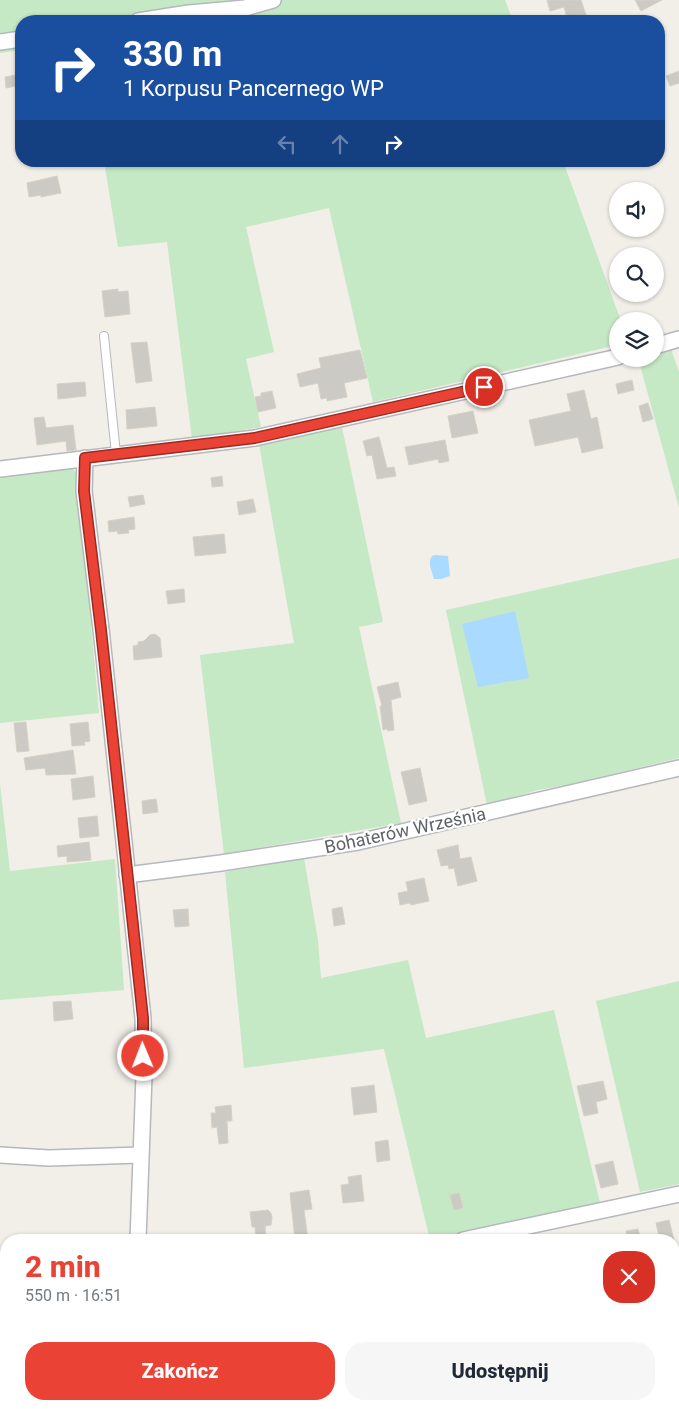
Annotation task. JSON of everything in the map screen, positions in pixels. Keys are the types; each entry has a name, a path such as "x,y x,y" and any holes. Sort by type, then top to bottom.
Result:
{"street":[{"path":"176,15 245,8 273,0"},
{"path":"0,42 15,40"},
{"path":"664,343 679,339"},
{"path":"0,469 255,438 609,359"},
{"path":"85,458 84,491 143,1018 144,1076 138,1234"},
{"name":"Bohaterów Września","path":"127,875 358,842 679,768"},
{"path":"0,1155 49,1158 140,1155"},
{"path":"491,1234 679,1194"}],"lane":[{"path":"104,336 116,454"}],"green space":[{"path":"0,0 505,0 511,15 15,15 15,51 0,53"},
{"path":"105,167 565,167 609,288 609,302 614,302 618,312 609,312 609,347 373,402 329,208 246,227 274,352 246,359 261,427 192,439 167,242 118,247"},
{"path":"671,349 679,372 679,508 641,367 664,367 664,353"},
{"path":"342,427 383,622 359,627 401,823 224,854 200,655 294,643 259,444"},
{"path":"65,464 74,470 78,477 99,713 0,723 0,473"},
{"path":"679,558 679,758 572,784 538,790 487,805 446,610"},
{"path":"0,784 10,871 115,859 124,990 0,1000"},
{"path":"304,858 318,940 321,978 408,960 426,1038 554,1010 600,1203 463,1234 429,1234 384,1049 244,1068 225,872"},
{"path":"679,981 679,1184 640,1192 596,1001"}],"water":[{"path":"435,555 448,556 450,576 434,579 430,560"},
{"path":"515,611 529,678 478,687 462,624"}],"building":[{"path":"547,0 581,0 586,15 566,15 564,7 550,11"},
{"path":"635,0 662,0 641,11"},
{"path":"679,71 679,83 670,86 666,76"},
{"path":"15,75 15,86 6,88 5,77"},
{"path":"57,176 61,193 29,197 27,183"},
{"path":"118,289 118,292 128,291 130,314 105,317 102,291"},
{"path":"147,342 152,381 136,383 131,343"},
{"path":"360,350 367,378 344,383 347,397 327,401 327,398 321,399 318,383 300,387 297,374 321,368 319,358"},
{"path":"632,380 634,390 618,394 616,384"},
{"path":"85,382 86,396 58,399 57,384"},
{"path":"584,390 591,419 597,417 603,448 582,453 578,437 535,446 529,420 571,411 567,394"},
{"path":"272,391 276,408 258,412 255,397 261,396 261,393"},
{"path":"648,403 653,419 643,422 639,406"},
{"path":"155,407 157,426 127,429 126,410"},
{"path":"473,411 478,433 452,438 448,416"},
{"path":"44,417 46,428 73,425 76,450 67,451 66,441 37,445 34,418"},
{"path":"379,437 387,468 394,467 396,476 377,479 372,455 367,456 363,441"},
{"path":"445,440 449,461 439,463 438,459 409,465 405,447"},
{"path":"222,476 223,486 212,487 211,478"},
{"path":"143,495 145,504 130,507 128,497"},
{"path":"253,499 256,512 239,515 237,502"},
{"path":"134,517 135,529 128,530 129,533 118,534 117,531 109,532 108,521"},
{"path":"224,534 226,553 195,556 193,537"},
{"path":"184,589 185,602 168,604 166,591"},
{"path":"155,634 160,638 162,657 134,660 133,646 138,645 138,642 144,641 150,635"},
{"path":"398,682 401,697 391,700 394,730 383,730 380,706 382,706 377,687"},
{"path":"26,722 29,751 17,752 14,723"},
{"path":"88,722 90,741 84,742 85,745 72,746 70,724"},
{"path":"73,750 76,774 46,775 45,768 26,770 24,758"},
{"path":"420,768 427,801 409,805 401,772"},
{"path":"93,776 95,797 73,800 71,779"},
{"path":"156,799 158,812 143,814 142,801"},
{"path":"97,816 99,836 80,838 78,818"},
{"path":"89,842 91,860 67,862 67,856 58,857 57,846"},
{"path":"458,845 460,859 471,857 477,881 458,886 454,868 449,869 448,865 441,866 437,850"},
{"path":"424,878 429,901 411,905 410,903 400,905 398,893 408,891 406,882"},
{"path":"342,907 345,924 334,926 332,909"},
{"path":"188,909 189,926 175,927 173,910"},
{"path":"71,1001 73,1019 54,1021 53,1002"},
{"path":"603,1081 607,1099 596,1102 598,1113 584,1116 577,1086"},
{"path":"374,1085 377,1112 354,1115 351,1088"},
{"path":"231,1105 232,1121 227,1121 228,1143 219,1144 217,1127 212,1128 211,1113 216,1113 215,1107"},
{"path":"388,1140 390,1160 377,1162 375,1142"},
{"path":"613,1161 618,1184 601,1188 595,1165"},
{"path":"361,1175 364,1201 343,1203 341,1185 349,1184 348,1177"},
{"path":"309,1190 312,1209 304,1210 307,1234 294,1234 290,1193"},
{"path":"459,1193 463,1208 454,1210 450,1195"},
{"path":"268,1210 271,1213 271,1225 265,1226 266,1234 256,1234 255,1227 252,1227 250,1212"},
{"path":"669,1220 672,1234 659,1234 656,1223"},
{"path":"638,1229 639,1234 627,1234 626,1231"}],"route":[{"path":"143,1056 143,1018 84,491 85,458 255,438 484,387"}]}
